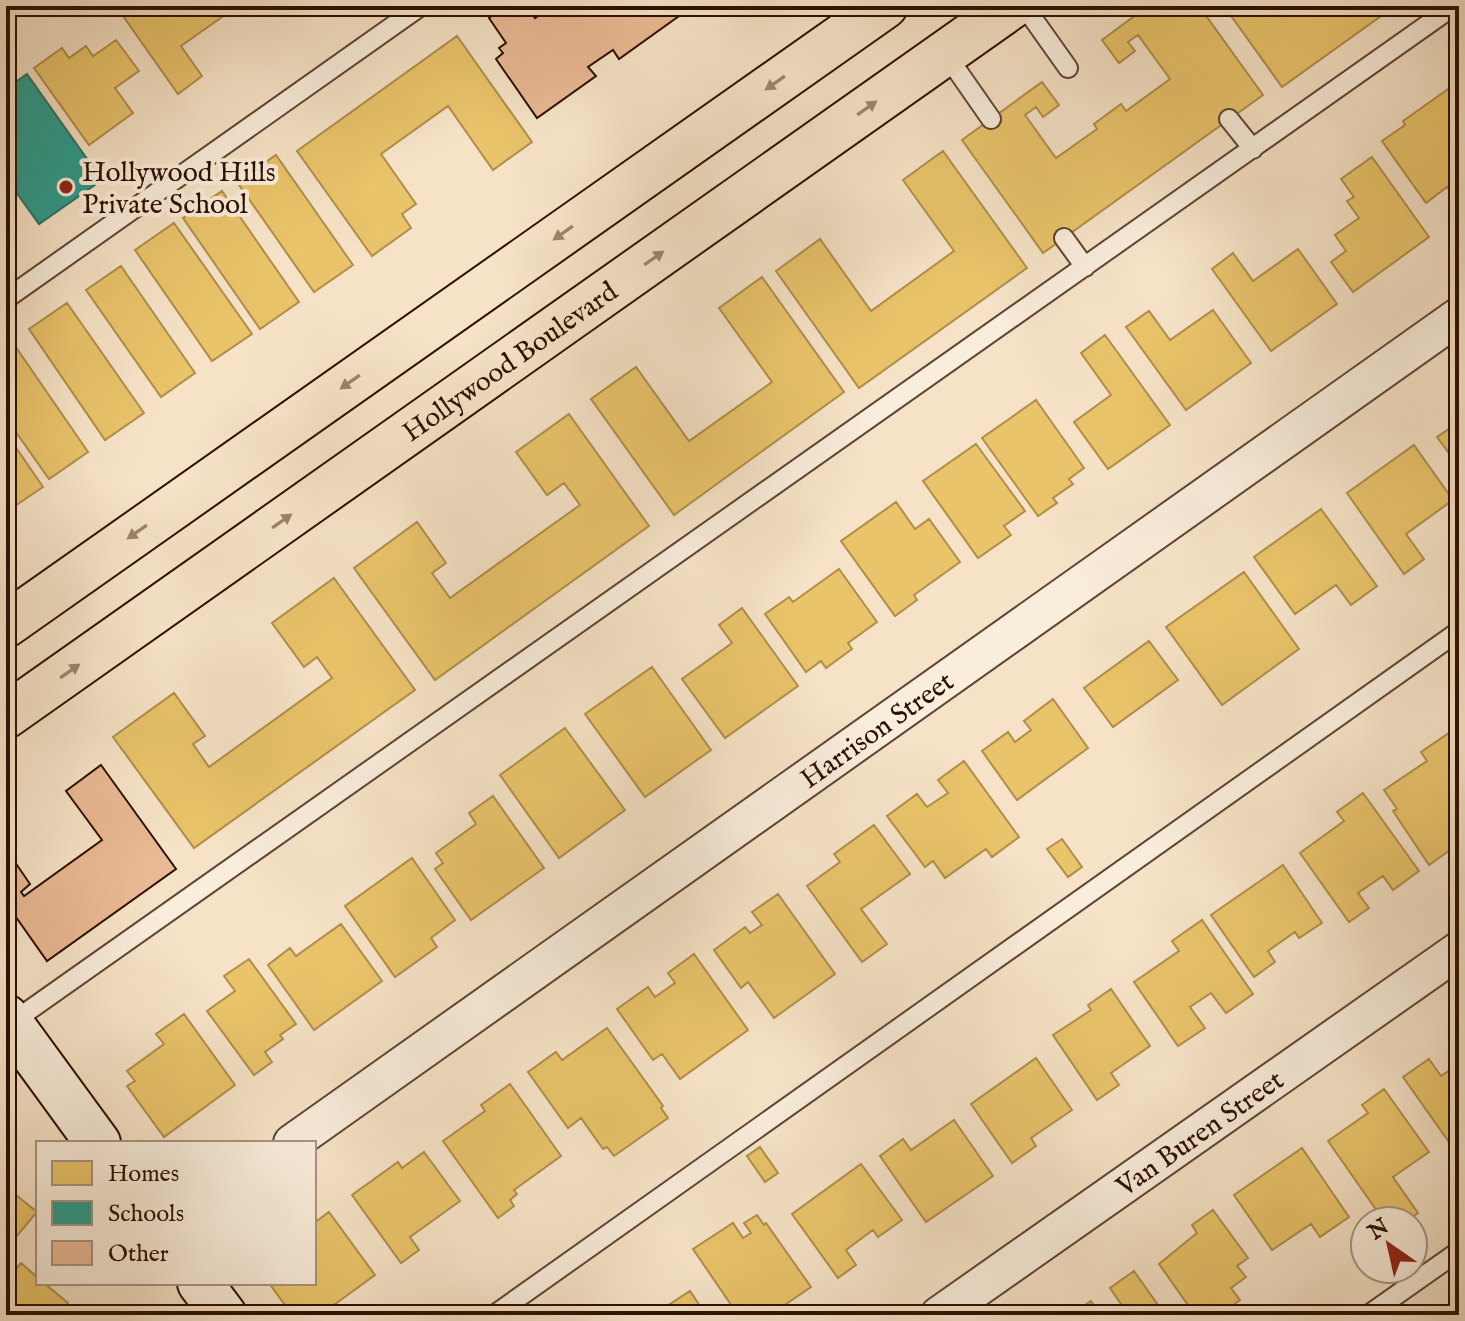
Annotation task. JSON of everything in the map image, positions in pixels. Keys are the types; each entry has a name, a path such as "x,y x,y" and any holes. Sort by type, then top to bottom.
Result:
{"highway":[{"path":"6,625 885,6"},
{"name":"Hollywood Boulevard","path":"6,716 1012,6"}],"street":[{"name":"Harrison Street","path":"295,1141 1459,316"},
{"name":"Van Buren Street","path":"939,1315 1459,950"},
{"path":"8,1020 97,1141"},
{"path":"202,1285 224,1315"}],"lane":[{"path":"6,299 421,6"},
{"path":"1024,6 1068,68"},
{"path":"8,1020 1454,6"},
{"path":"945,53 991,119"},
{"path":"1229,119 1253,149"},
{"path":"1064,238 1085,267"},
{"path":"494,1315 1459,631"},
{"path":"1368,1315 1459,1251"}],"building: Homes":[{"path":"116,6 215,6 222,17 181,46 202,76 178,94"},
{"path":"1148,6 1199,6 1263,95 1043,253 962,140 1042,82 1059,105 1043,117 1036,107 1025,115 1056,158 1097,129 1094,124 1121,104 1126,111 1170,79 1138,35 1128,42 1135,51 1119,63 1102,40"},
{"path":"1224,6 1286,6 1292,14 1302,6 1395,6 1282,87"},
{"path":"457,36 532,142 493,170 448,106 381,154 416,204 402,214 411,228 372,256 297,151"},
{"path":"116,40 139,71 115,88 133,113 89,145 34,68 62,48 69,58 86,46 93,56"},
{"path":"1455,84 1459,89 1459,192 1454,196 1447,187 1426,203 1382,141 1405,125 1403,121"},
{"path":"943,151 1027,268 859,388 776,271 820,239 871,311 954,251 903,180"},
{"path":"276,155 353,265 314,292 237,182"},
{"path":"1372,157 1429,237 1353,292 1331,262 1346,251 1335,235 1359,218 1347,201 1354,197 1341,179"},
{"path":"222,191 299,302 260,329 183,218"},
{"path":"174,223 252,334 212,361 135,250"},
{"path":"1298,249 1337,304 1271,351 1212,269 1233,253 1253,281"},
{"path":"121,266 195,373 161,397 86,290"},
{"path":"762,277 844,392 674,515 591,399 636,367 689,441 772,382 719,308"},
{"path":"67,303 144,413 105,440 29,329"},
{"path":"1213,310 1251,363 1186,410 1126,327 1149,311 1170,340"},
{"path":"1105,335 1170,425 1108,469 1074,422 1111,395 1081,353"},
{"path":"11,340 88,452 49,479 6,418 6,344"},
{"path":"1036,400 1084,468 1069,479 1073,484 1053,498 1057,503 1038,516 982,438"},
{"path":"569,414 649,526 435,680 354,568 417,522 446,563 432,573 450,598 580,505 564,483 547,495 516,452"},
{"path":"1459,422 1459,467 1437,437"},
{"path":"6,433 43,487 6,512"},
{"path":"976,444 1025,511 1004,526 1011,535 978,558 923,481"},
{"path":"1414,445 1453,500 1406,534 1424,559 1404,574 1347,493"},
{"path":"896,502 915,529 929,519 960,562 914,595 917,600 895,616 841,541"},
{"path":"1321,509 1377,586 1351,605 1336,585 1295,614 1254,557"},
{"path":"839,569 877,622 848,643 852,649 826,668 821,661 806,672 765,614 789,597 793,602"},
{"path":"1244,572 1299,649 1222,705 1166,627"},
{"path":"334,578 415,690 194,848 113,737 174,693 205,736 193,744 209,767 332,678 317,657 304,667 272,623"},
{"path":"742,608 798,686 725,738 682,679 732,643 719,625"},
{"path":"1149,641 1178,680 1113,727 1084,688"},
{"path":"652,667 711,750 645,797 585,714"},
{"path":"1053,699 1088,748 1017,800 982,751 1008,732 1015,742 1031,730 1024,721"},
{"path":"565,728 625,810 559,858 500,775"},
{"path":"1449,733 1459,747 1459,828 1450,834 1457,845 1429,865 1393,811 1397,809 1384,790 1427,761 1421,752"},
{"path":"964,761 1019,837 992,857 986,849 945,878 933,861 925,867 887,816 917,794 927,807 948,793 938,780"},
{"path":"1363,793 1419,871 1393,890 1383,876 1358,893 1369,908 1349,922 1300,853 1344,821 1337,812"},
{"path":"493,796 544,868 471,920 435,869 443,863 436,853 476,824 469,813"},
{"path":"874,825 910,874 861,909 887,944 862,962 807,886 840,862 834,854"},
{"path":"1062,839 1082,867 1068,877 1047,849"},
{"path":"412,858 455,920 431,938 437,947 395,977 345,906"},
{"path":"1283,865 1322,923 1299,938 1295,932 1268,951 1275,962 1254,977 1211,915"},
{"path":"778,894 835,974 774,1018 748,982 741,988 714,950 745,927 750,933 762,925 752,912"},
{"path":"1202,920 1253,994 1226,1013 1211,993 1190,1007 1205,1028 1178,1046 1134,982 1179,951 1172,941"},
{"path":"341,924 382,981 314,1030 268,965 290,948 296,956"},
{"path":"694,954 748,1030 680,1079 662,1054 653,1060 617,1009 648,987 655,997 675,983 668,973"},
{"path":"249,959 296,1024 280,1035 283,1039 265,1052 272,1062 254,1075 207,1011 235,991 224,976"},
{"path":"1111,989 1150,1046 1111,1073 1119,1085 1097,1100 1053,1035 1091,1010 1088,1005"},
{"path":"184,1014 235,1085 164,1137 127,1086 135,1081 127,1071 164,1044 156,1034"},
{"path":"607,1028 663,1106 661,1108 668,1118 614,1156 607,1147 603,1149 581,1118 568,1128 528,1072 556,1052 562,1060"},
{"path":"1036,1058 1072,1110 1031,1138 1036,1146 1012,1163 971,1104"},
{"path":"1429,1059 1441,1076 1459,1064 1458,1155 1403,1077"},
{"path":"510,1084 561,1156 514,1190 517,1194 510,1200 514,1206 498,1218 443,1141 485,1111 481,1105"},
{"path":"1384,1089 1429,1152 1393,1177 1412,1205 1373,1205 1328,1141 1368,1113 1362,1105"},
{"path":"954,1120 993,1176 926,1222 880,1156 903,1139 911,1150"},
{"path":"760,1147 778,1173 765,1182 747,1156"},
{"path":"1302,1148 1349,1217 1320,1237 1311,1224 1272,1250 1234,1195"},
{"path":"424,1152 460,1201 410,1237 419,1250 401,1263 352,1195 398,1162 402,1168"},
{"path":"861,1164 902,1220 878,1237 873,1230 846,1250 856,1265 838,1278 792,1214"},
{"path":"6,1187 36,1213 6,1249"},
{"path":"1213,1210 1248,1258 1237,1266 1246,1277 1231,1288 1240,1300 1219,1315 1195,1315 1159,1264 1197,1233 1192,1225"},
{"path":"329,1212 375,1275 320,1315 292,1315 270,1285 316,1285 316,1222"},
{"path":"757,1215 764,1225 766,1223 811,1287 770,1315 738,1315 693,1249 733,1223 743,1238 751,1233 744,1223"},
{"path":"21,1263 36,1276 36,1285 46,1285 68,1303 66,1306 76,1315 6,1315 6,1280"},
{"path":"1134,1271 1165,1315 1106,1315 1121,1304 1110,1288"},
{"path":"690,1291 706,1315 665,1315 661,1310"},
{"path":"1091,1301 1101,1315 1071,1315"}],"building: Schools":[{"path":"27,74 102,180 39,224 6,178 6,89"}],"building: Other":[{"path":"505,6 527,6 535,18 545,11 541,6 675,6 673,8 679,16 619,59 613,50 588,67 596,76 537,118 496,59 503,53 499,48 506,43 489,18"},
{"path":"101,765 176,869 47,961 6,903 6,872 17,865 30,884 21,892 24,896 102,840 66,791"}],"place":[{"name":"Hollywood Hills Private School","path":"66,187"}]}
